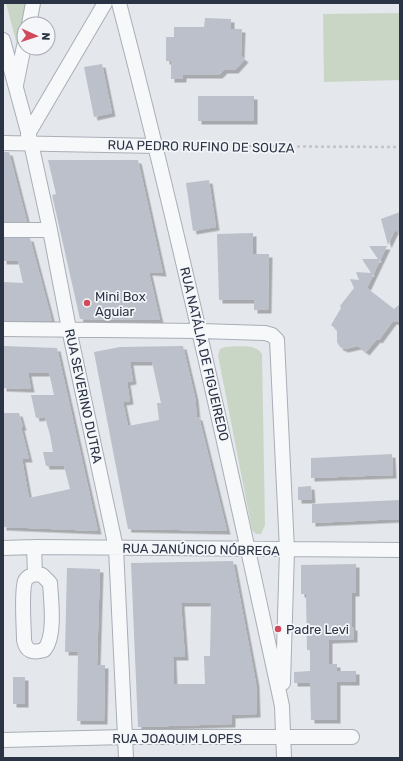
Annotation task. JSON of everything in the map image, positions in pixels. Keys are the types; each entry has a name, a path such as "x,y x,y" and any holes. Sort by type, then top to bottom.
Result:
{"street":[{"path":"31,16 33,3"},
{"path":"29,138 105,3"},
{"name":"RUA NATÁLIA DE FIGUEIREDO","path":"119,3 157,146 201,331 282,706"},
{"name":"RUA SEVERINO DUTRA","path":"3,40 29,138 50,230 69,329 116,548 126,758"},
{"path":"15,87 22,56"},
{"name":"RUA PEDRO RUFINO DE SOUZA","path":"3,143 29,138 157,146"},
{"path":"3,230 50,230"},
{"path":"3,329 201,331"},
{"name":"RUA NATÁLIA DE FIGUEIREDO","path":"201,331 265,333 272,335 277,340 287,550 282,706 284,758"},
{"path":"34,547 35,574"},
{"name":"RUA JANÚNCIO NÓBREGA","path":"3,548 400,550"},
{"path":"35,574 42,575 50,583 50,641 44,650 37,652 30,651 25,647 24,640 24,589 29,576 35,574"},
{"name":"RUA JOAQUIM LOPES","path":"3,740 126,737 352,737"}],"path":[{"name":"RUA PEDRO RUFINO DE SOUZA","path":"157,146 400,147"}],"green space":[{"path":"6,3 28,3 25,16 16,16 16,41"},
{"path":"400,13 400,80 324,82 323,14"},
{"path":"225,347 250,347 255,348 262,354 265,525 261,534 256,534 252,530 218,355 220,349"}],"building":[{"path":"205,18 231,19 231,29 242,29 241,56 245,59 235,70 224,70 219,75 183,75 183,79 171,79 171,61 166,61 166,37 174,37 174,27 204,27"},
{"path":"102,64 112,113 94,117 84,67"},
{"path":"198,96 254,96 254,121 198,121"},
{"path":"3,152 9,152 27,222 3,222"},
{"path":"48,160 138,160 163,273 149,272 160,320 80,319 52,195 56,194"},
{"path":"209,180 216,227 193,231 186,183"},
{"path":"400,212 400,234 395,230 388,245 381,219"},
{"path":"253,233 253,254 269,254 268,310 254,310 254,300 219,300 217,234"},
{"path":"3,238 30,238 52,321 3,321 3,282 23,283 18,261 3,261"},
{"path":"369,246 387,246 367,288 394,309 400,304 400,322 393,321 379,340 377,339 366,352 358,346 345,349 340,347 337,342 337,330 331,325 341,308 340,306 354,288 350,279 359,280 356,272 371,273 362,259 378,259"},
{"path":"3,346 57,348 98,531 3,527 3,413 19,413 29,459 22,459 29,498 70,489 64,466 46,466 43,452 53,452 50,435 45,417 36,418 31,395 54,395 49,373 28,373 31,389 3,388"},
{"path":"183,346 195,397 197,417 199,417 227,531 128,529 94,352 120,347","holes":["130,362 152,362 161,403 157,403 159,420 128,426 123,402 130,401 127,382 133,381"]},
{"path":"392,454 393,475 311,478 311,458"},
{"path":"311,486 312,500 298,500 298,487"},
{"path":"400,500 400,519 312,523 312,504"},
{"path":"233,561 256,683 257,714 232,715 232,724 138,727 131,563","holes":["181,603 211,603 210,656 204,656 205,684 174,684 173,657 185,657"]},
{"path":"356,564 356,593 352,593 352,627 354,627 354,639 329,640 329,664 337,664 337,671 356,671 356,682 337,682 337,720 311,720 310,683 294,683 294,672 310,671 310,650 307,650 306,594 301,594 301,565"},
{"path":"67,568 100,569 97,665 105,665 104,721 77,721 78,652 65,652"},
{"path":"13,677 25,677 25,704 13,704"}],"place":[{"name":"Mini Box Aguiar","path":"87,303"},
{"name":"Padre Levi","path":"278,629"}]}
